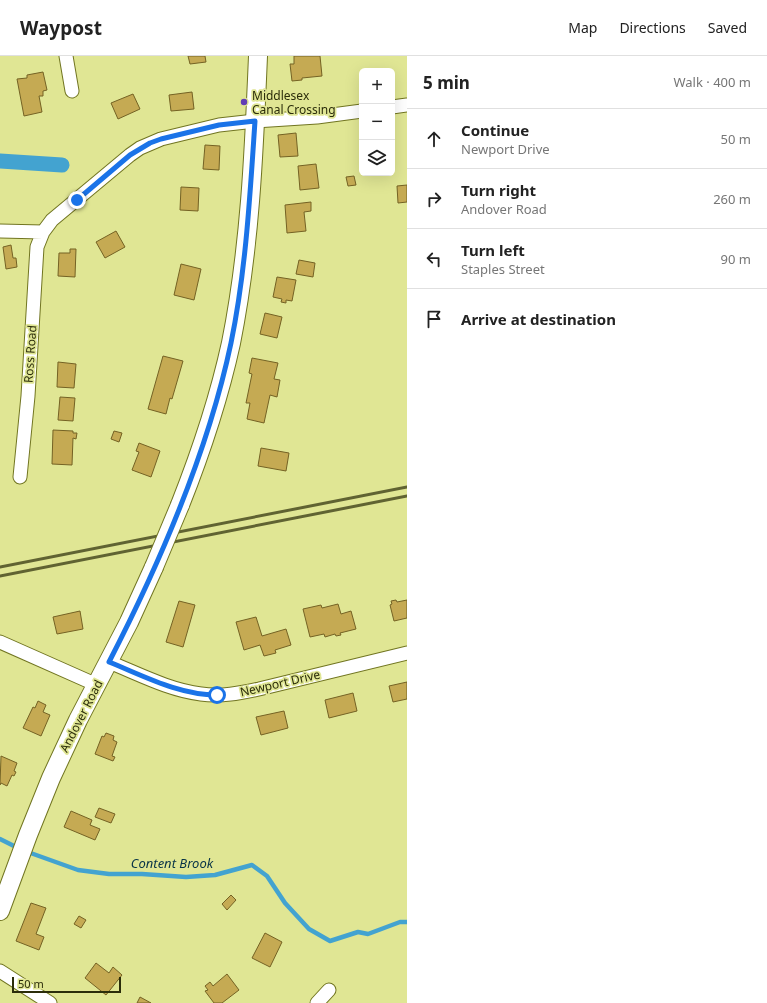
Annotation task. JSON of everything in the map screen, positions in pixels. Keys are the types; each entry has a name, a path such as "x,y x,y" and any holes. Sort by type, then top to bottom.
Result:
{"main road":[{"name":"Andover Road","path":"0,911 51,778 78,720 129,622 180,505 200,451 224,371 231,342 245,258 258,56"}],"street":[{"path":"66,56 72,91"},
{"path":"395,107 407,105"},
{"path":"0,231 43,232 52,220 140,148 161,139 219,125 317,117 359,111"},
{"name":"Ross Road","path":"20,477 28,396 38,248 43,232"},
{"path":"0,642 97,686"},
{"name":"Newport Drive","path":"109,662 175,688 203,695 217,695 244,692 407,653"},
{"path":"0,971 50,1003"},
{"path":"318,1003 329,990"}],"building":[{"path":"188,56 205,56 206,62 190,64"},
{"path":"294,56 320,56 322,76 302,78 302,80 292,81 290,64 294,64"},
{"path":"43,72 47,90 43,91 43,96 39,96 42,112 24,116 17,79 27,78 27,75"},
{"path":"192,92 194,109 171,111 169,95"},
{"path":"133,94 140,109 118,119 111,103"},
{"path":"296,133 298,156 280,157 278,135"},
{"path":"205,145 220,146 219,170 203,169"},
{"path":"316,164 319,188 300,190 298,166"},
{"path":"354,176 356,185 348,186 346,177"},
{"path":"407,185 407,202 398,203 397,186"},
{"path":"181,187 199,188 198,211 180,210"},
{"path":"311,202 311,211 304,212 306,231 287,233 285,205"},
{"path":"116,231 125,247 105,258 96,242"},
{"path":"11,245 13,258 16,258 17,267 6,269 3,247"},
{"path":"70,249 76,249 75,277 58,276 59,253 70,253"},
{"path":"299,260 315,263 313,277 296,274"},
{"path":"181,264 201,269 194,300 174,295"},
{"path":"277,277 296,280 292,301 286,300 286,303 281,302 282,299 273,297"},
{"path":"265,313 282,317 277,338 260,334"},
{"path":"163,356 183,361 166,414 148,409"},
{"path":"252,358 278,363 274,379 280,380 277,397 270,395 264,423 247,419 250,403 246,403 252,374 249,373"},
{"path":"58,362 76,364 74,388 57,387"},
{"path":"60,397 75,398 73,421 58,420"},
{"path":"53,430 73,431 73,433 77,433 76,439 73,438 72,465 52,464"},
{"path":"114,431 122,433 119,442 111,439"},
{"path":"139,443 160,451 151,477 132,470 139,452 136,451"},
{"path":"261,448 289,453 286,471 258,466"},
{"path":"396,600 397,602 407,600 407,618 394,621 390,605 392,604 391,601"},
{"path":"179,601 195,605 183,647 166,642"},
{"path":"338,604 341,614 351,611 356,629 340,633 341,635 336,636 335,634 325,637 324,634 310,637 303,609 321,605 322,608"},
{"path":"80,611 83,629 57,634 53,617"},
{"path":"256,617 262,636 286,629 291,645 275,650 276,653 264,656 260,645 244,650 236,622"},
{"path":"407,682 407,699 393,702 389,686"},
{"path":"353,693 357,711 329,718 325,700"},
{"path":"38,701 46,705 43,712 50,715 41,736 23,728 33,707 35,708"},
{"path":"284,711 288,728 261,735 256,717"},
{"path":"106,733 114,736 113,740 117,742 112,756 115,757 113,761 95,754 102,736 104,737"},
{"path":"1,756 17,763 14,771 16,772 14,776 12,775 7,786 1,783 0,785"},
{"path":"99,808 115,814 111,823 95,817"},
{"path":"71,811 92,820 90,825 100,829 95,840 64,827"},
{"path":"231,895 236,900 227,910 222,904"},
{"path":"31,903 46,908 36,934 44,937 39,950 16,941"},
{"path":"79,916 86,920 81,928 74,924"},
{"path":"265,933 282,942 270,967 252,958"},
{"path":"96,963 109,973 113,967 122,975 106,995 85,978"},
{"path":"227,974 239,990 222,1003 214,1003 205,991 208,990 205,986 210,982 213,986"},
{"path":"140,997 151,1003 137,1003"}],"waterway":[{"path":"0,161 62,165"},
{"name":"Content Brook","path":"0,839 18,848"},
{"name":"Content Brook","path":"25,851 78,870 109,874 142,874 186,877 215,875 252,865 267,876 285,903 309,929 330,941 358,932 368,934 400,922 407,922"}],"railway":[{"path":"0,567 407,487"},
{"path":"0,576 407,496"}],"place":[{"name":"Middlesex Canal Crossing","path":"244,102"}],"route":[{"path":"77,200 130,155 150,143 219,125 255,121 245,258 231,342 217,398 191,477 142,595 109,662 187,692 203,695 217,695"}]}
